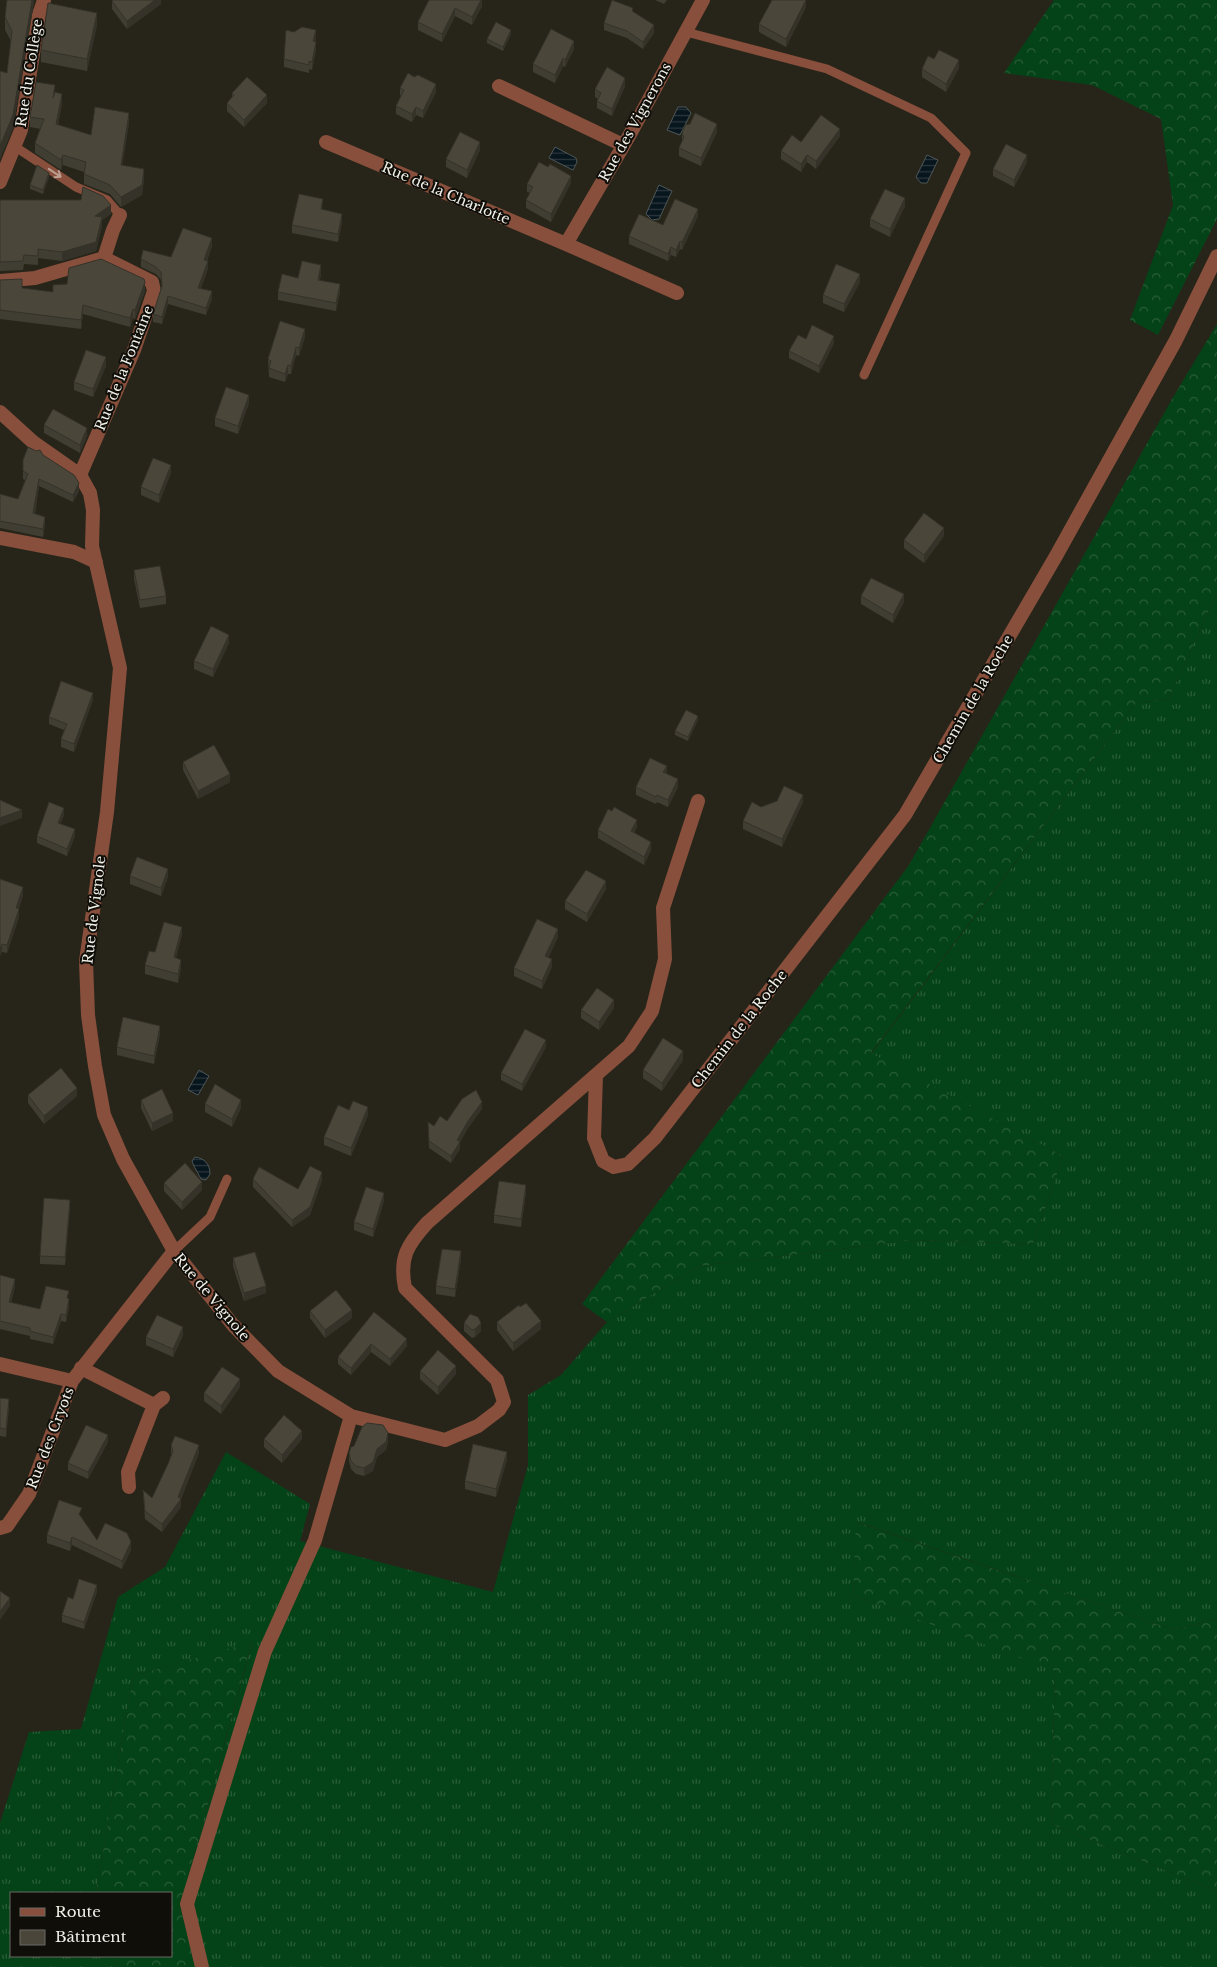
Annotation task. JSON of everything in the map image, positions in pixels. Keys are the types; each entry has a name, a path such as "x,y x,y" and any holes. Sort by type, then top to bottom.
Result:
{"street":[{"name":"Rue du Collège","path":"0,182 21,130 39,15 44,0"},
{"name":"Rue des Vignerons","path":"566,244 703,0"},
{"path":"499,86 623,145"},
{"name":"Rue de la Charlotte","path":"326,142 677,293"},
{"path":"0,281 35,278 104,258 112,230 120,216"},
{"name":"Chemin de la Roche","path":"596,1075 594,1138 603,1161 614,1167 628,1164 640,1154 660,1131 905,815 1052,564 1176,340 1217,256"},
{"name":"Rue de la Fontaine","path":"80,475 134,350 154,291 152,282 104,258"},
{"name":"Rue de Vignole","path":"0,412 33,442 80,475 90,493 93,510 92,546 120,668 107,812 86,961 88,1015 104,1115 123,1159 174,1251 232,1325 278,1370 351,1416"},
{"path":"0,538 74,552 96,562"},
{"path":"202,1967 187,1904 265,1651 315,1540 351,1416 445,1440 478,1426 499,1410 504,1402 497,1380 405,1288 401,1269 409,1242 426,1223 629,1046 652,1012 665,959 663,908 698,801"},
{"name":"Rue des Cryots","path":"0,1528 7,1526 29,1494 72,1381 174,1251"},
{"path":"0,1364 72,1381"},
{"path":"81,1368 159,1402 128,1472 129,1487"}],"lane":[{"path":"686,32 827,69 931,118 966,153 864,375"},
{"path":"14,146 76,187 107,200 120,216"},
{"path":"174,1251 210,1217 227,1179"}],"green space":[{"path":"1054,0 1217,0 1217,219 1158,335 1130,320 1173,205 1161,119 1092,85 1004,73"},
{"path":"1217,324 1217,593 1168,700 1137,702 871,1053 1063,1156 1033,1244 915,1240 699,1266 607,1322 582,1304 909,865 1172,399"},
{"path":"1217,593 1217,1619 1174,1630 857,1522 853,1595 1055,1670 1051,1824 1217,1891 1217,1967 196,1967 180,1906 252,1643 133,1676 96,1892 10,1892 10,1957 119,1957 116,1967 0,1967 0,1823 29,1732 81,1729 118,1597 165,1567 226,1452 310,1504 300,1541 493,1592 528,1465 528,1395 561,1375 607,1322 699,1266 915,1240 1033,1244 1063,1156 871,1054 1137,702 1168,700"},
{"path":"856,1522 1174,1630 1217,1619 1217,1891 1051,1824 1055,1671 853,1595"},
{"path":"252,1642 180,1906 196,1967 116,1967 119,1957 172,1957 172,1892 96,1892 133,1676"}],"shaded area":[{"path":"678,107 686,107 691,113 680,135 667,130"},
{"path":"555,147 576,158 577,162 573,170 549,158"},
{"path":"927,155 938,160 927,183 921,183 916,177"},
{"path":"659,185 672,191 659,219 652,220 646,214"},
{"path":"199,1070 209,1076 198,1095 188,1090"},
{"path":"195,1157 204,1160 208,1164 210,1174 206,1180 201,1179 192,1161"}],"building":[{"path":"7,0 32,0 13,115 0,146 0,71 7,73 12,31 5,17"},
{"path":"113,0 155,0 127,21"},
{"path":"429,0 481,0 472,17 455,8 442,34 418,22"},
{"path":"612,0 633,8 632,11 654,25 643,42 627,31 604,23"},
{"path":"772,0 806,0 786,39 759,24"},
{"path":"48,3 97,13 87,59 41,50"},
{"path":"496,22 511,30 503,47 487,39"},
{"path":"302,27 316,30 313,41 316,42 312,62 309,61 309,65 284,59 286,30 294,32"},
{"path":"551,29 574,41 555,75 533,64"},
{"path":"939,50 959,60 946,84 922,69 928,56 934,59"},
{"path":"607,67 625,78 612,109 597,101 601,93 595,89"},
{"path":"408,73 414,77 418,75 436,84 423,111 416,107 412,114 396,106 404,90 400,88"},
{"path":"247,77 267,95 244,120 227,103 234,95 232,93"},
{"path":"36,82 55,85 53,98 55,92 62,94 56,124 91,135 95,107 129,113 121,165 144,169 142,185 121,197 110,185 84,174 86,162 63,155 61,160 35,143 44,119 30,117"},
{"path":"695,113 717,124 701,158 679,148 684,137 682,133 685,125 690,124"},
{"path":"821,115 840,129 816,161 807,155 801,164 781,151 792,135 801,142"},
{"path":"460,132 480,142 467,170 446,159"},
{"path":"1006,144 1027,155 1014,180 993,169"},
{"path":"539,162 548,167 550,164 571,176 551,214 526,200 533,187 527,184"},
{"path":"37,165 49,173 43,190 30,185"},
{"path":"83,187 103,196 111,205 95,216 102,217 96,242 62,252 38,249 38,256 24,255 23,261 0,262 0,200 81,200"},
{"path":"885,189 905,198 890,229 870,219"},
{"path":"299,194 323,199 321,209 342,214 338,234 292,225"},
{"path":"675,199 698,209 682,242 680,241 676,250 671,247 668,254 629,236 639,214 663,225"},
{"path":"183,228 212,238 204,260 208,261 198,288 212,291 206,308 168,296 162,317 153,314 162,286 161,272 141,259 143,250 171,257"},
{"path":"101,259 144,279 145,282 135,310 133,309 130,318 83,305 81,320 0,310 0,280 22,279 22,288 53,292 53,285 67,284 69,268"},
{"path":"302,261 321,265 318,280 340,284 336,303 278,292 282,274 298,278"},
{"path":"836,264 860,274 844,304 823,295"},
{"path":"280,321 305,329 299,348 296,347 291,366 288,365 285,374 269,368 271,361 268,359"},
{"path":"812,325 834,336 819,366 789,351 798,335 806,339"},
{"path":"86,350 106,357 93,389 74,382"},
{"path":"226,387 249,395 238,426 215,418"},
{"path":"53,409 87,428 80,445 44,425"},
{"path":"28,447 36,451 40,450 43,455 74,475 79,483 73,495 39,479 33,513 45,517 43,529 0,521 0,494 18,499 28,474 23,471 23,460"},
{"path":"153,458 171,465 159,495 141,487"},
{"path":"924,513 944,528 924,555 904,540"},
{"path":"160,566 166,596 140,600 134,570"},
{"path":"871,578 904,594 893,615 861,596"},
{"path":"211,626 229,635 213,669 194,661"},
{"path":"61,681 93,693 74,744 61,739 67,724 49,717"},
{"path":"686,710 698,716 688,737 675,731"},
{"path":"214,745 230,774 198,791 183,762"},
{"path":"650,758 667,766 663,772 678,779 668,800 657,795 656,797 636,787"},
{"path":"784,786 803,795 782,839 743,821 752,802 761,807 777,801"},
{"path":"0,800 22,810 0,818"},
{"path":"49,802 64,808 58,823 75,829 67,849 37,836"},
{"path":"614,807 637,820 631,831 651,842 644,857 598,830 608,809 612,811"},
{"path":"137,857 168,869 161,888 130,876"},
{"path":"586,870 606,881 587,914 565,901"},
{"path":"0,879 23,887 16,908 19,909 7,945 2,944 0,949"},
{"path":"537,919 558,929 545,956 552,959 542,981 514,968"},
{"path":"164,922 182,927 174,957 181,960 178,974 145,965 149,951 155,952"},
{"path":"597,988 614,1000 599,1022 581,1010"},
{"path":"123,1017 160,1026 154,1056 117,1047"},
{"path":"525,1029 546,1040 522,1084 501,1073"},
{"path":"663,1038 683,1051 662,1083 643,1070"},
{"path":"61,1068 77,1088 44,1116 28,1095"},
{"path":"215,1084 241,1100 232,1119 205,1104"},
{"path":"162,1089 173,1113 152,1123 141,1100"},
{"path":"476,1090 482,1102 457,1140 460,1142 451,1156 429,1141 428,1122 434,1126 440,1116 447,1121 462,1099"},
{"path":"353,1101 368,1107 351,1148 324,1137 338,1105 349,1110"},
{"path":"185,1163 202,1182 182,1202 164,1183"},
{"path":"310,1166 322,1172 310,1207 292,1220 253,1179 259,1167 298,1189"},
{"path":"499,1181 526,1185 521,1219 494,1215"},
{"path":"366,1187 384,1193 373,1229 354,1222"},
{"path":"44,1198 70,1200 65,1257 40,1256"},
{"path":"442,1249 461,1251 455,1289 436,1286"},
{"path":"255,1252 266,1286 244,1293 233,1258"},
{"path":"0,1275 15,1279 9,1302 40,1309 46,1286 69,1291 66,1315 61,1314 53,1337 30,1331 30,1328 0,1321"},
{"path":"336,1290 352,1310 325,1330 310,1311"},
{"path":"526,1303 541,1321 513,1343 497,1322 519,1305 520,1307"},
{"path":"374,1312 407,1339 390,1359 371,1344 351,1368 338,1357"},
{"path":"470,1314 478,1317 481,1323 472,1330 464,1323"},
{"path":"157,1315 183,1327 173,1349 146,1337"},
{"path":"438,1350 456,1366 438,1387 420,1371"},
{"path":"222,1367 240,1379 221,1406 204,1393"},
{"path":"0,1398 9,1399 6,1429 0,1428"},
{"path":"284,1415 302,1431 282,1455 264,1439"},
{"path":"367,1423 383,1425 388,1433 386,1442 377,1449 373,1462 364,1468 356,1466 351,1461 349,1453 362,1427"},
{"path":"86,1425 108,1435 88,1472 68,1463"},
{"path":"175,1436 199,1445 178,1497 181,1499 162,1524 145,1511 143,1490 152,1498 173,1451 171,1445"},
{"path":"473,1444 507,1452 496,1489 465,1481"},
{"path":"59,1500 82,1508 79,1514 97,1540 105,1523 127,1533 131,1542 122,1561 72,1537 70,1543 47,1535"},
{"path":"79,1579 97,1585 84,1622 62,1615 68,1597 73,1599"},
{"path":"0,1591 10,1598 0,1612"}]}
